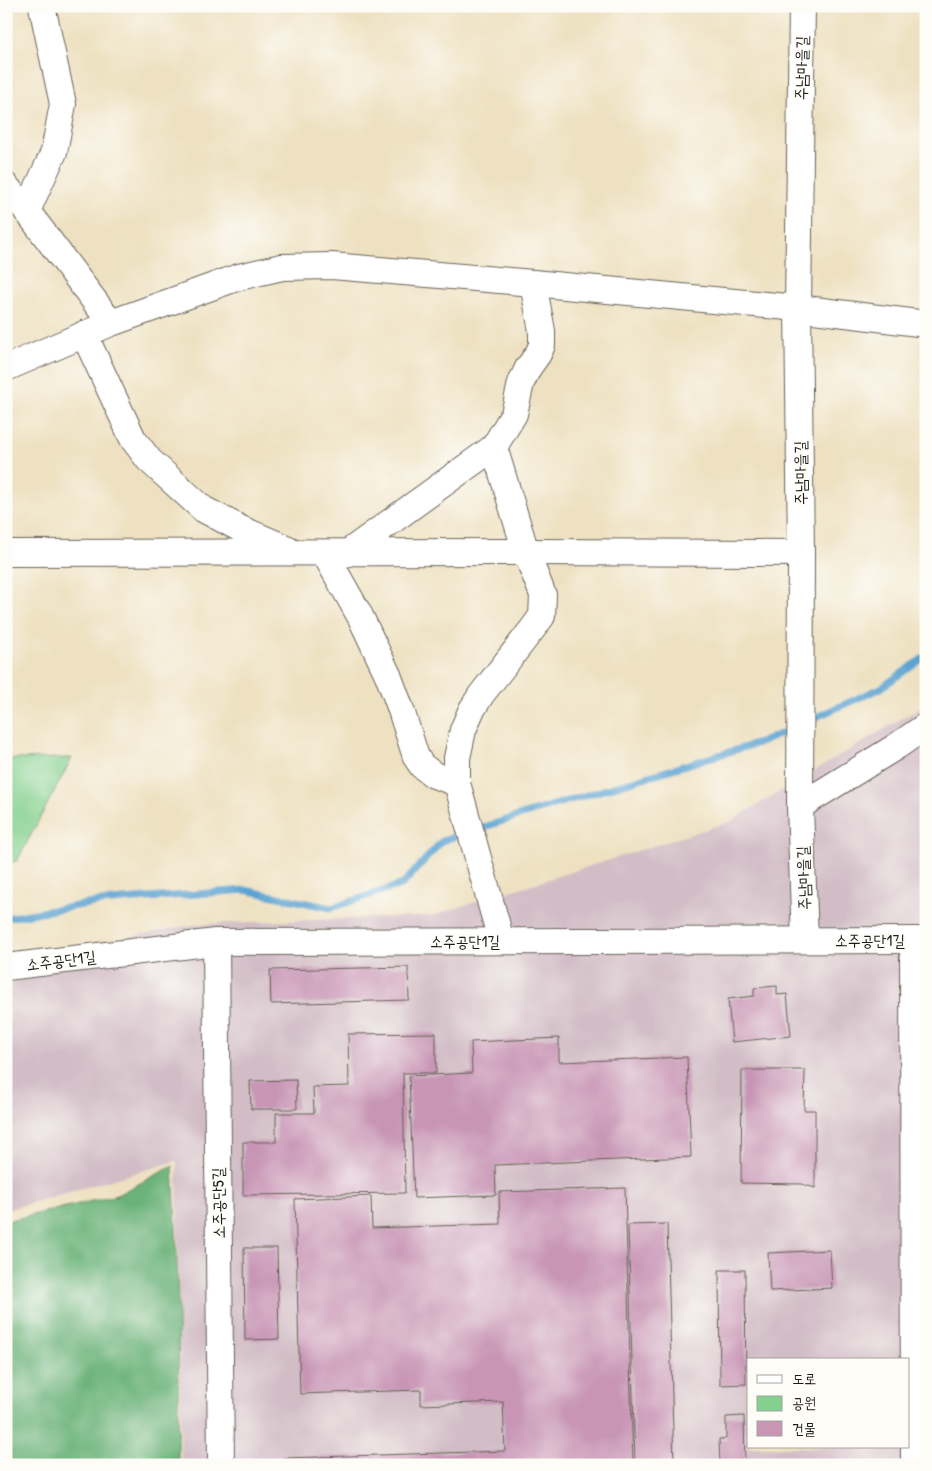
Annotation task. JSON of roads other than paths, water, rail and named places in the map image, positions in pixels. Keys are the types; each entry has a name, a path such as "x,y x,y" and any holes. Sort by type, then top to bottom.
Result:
{"street":[{"path":"27,211 54,152 63,104 42,6"},
{"name":"주남마을길","path":"802,6 798,308 802,554 800,806 805,940"},
{"path":"6,186 111,323"},
{"path":"6,368 111,323 239,277 282,267 332,266 533,283 798,308 926,324"},
{"path":"335,554 494,447 514,414 521,383 542,345 542,331 533,283"},
{"path":"84,334 133,439 149,460 203,509 298,553"},
{"path":"494,447 526,552 543,595 542,616 481,695 471,711 462,730 457,758 457,783 501,940"},
{"path":"6,553 335,554 526,552 802,554"},
{"path":"335,554 360,616 388,675 416,757 422,766 434,775 457,783"},
{"path":"800,806 926,726"},
{"path":"914,1465 920,940"},
{"name":"소주공단1길","path":"6,967 216,942 920,940"},
{"name":"소주공단5길","path":"216,942 221,1465"}],"waterway":[{"path":"805,722 881,688 926,656"},
{"path":"475,830 762,742 796,727"},
{"path":"6,918 100,902 245,890 331,908 403,884 442,841 465,833"}]}
